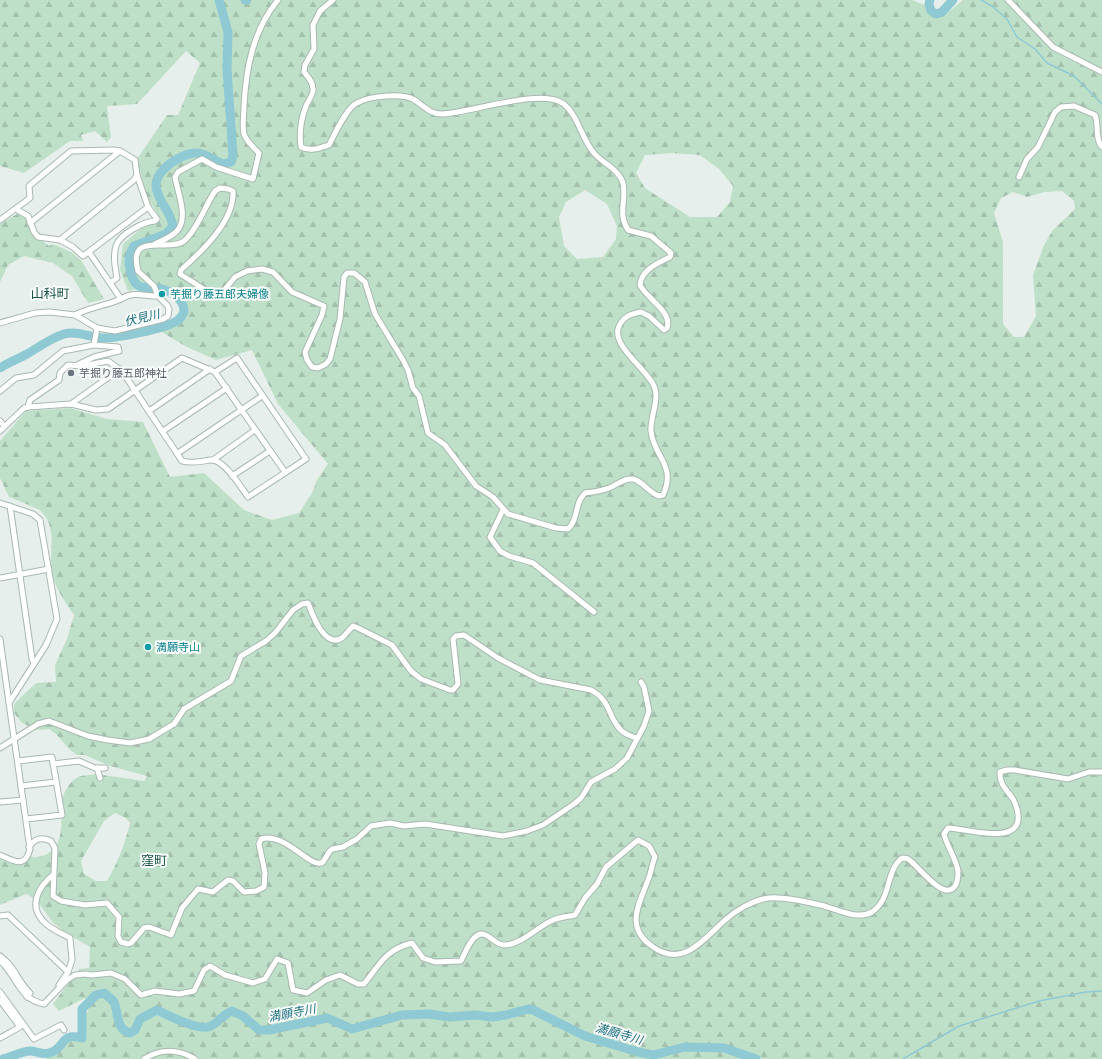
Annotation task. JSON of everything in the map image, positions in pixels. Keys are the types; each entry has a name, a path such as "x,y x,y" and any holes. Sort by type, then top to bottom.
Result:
{"street":[{"path":"155,244 175,233 182,222 181,202 175,177 178,172 202,159 216,167 253,179 260,153 244,136 245,87 250,57 255,41 263,21 278,0"},
{"path":"0,323 43,312 75,315 96,329 115,331 163,319 168,316 169,310 167,305 158,294 154,286 138,271 136,257 140,250 145,246 182,242 192,231 215,192 224,187 233,191 233,202 228,215 203,250 181,270 180,274 210,293 218,294 222,293 235,277 247,270 273,272 292,292 324,306 322,315 305,352 307,360 312,367 318,368 326,364 332,352 340,319 344,277 347,273 354,273 359,276 365,282 380,325 397,349 408,370 413,388 419,396 422,404 428,433 445,445 476,486 493,497 508,514 519,518 568,529 572,526 578,503 585,493 610,488 625,480 633,479 643,485 652,494 658,496 663,495 668,478 665,463 656,446 651,430 656,392 645,370 624,349 617,338 617,330 627,316 641,312 649,316 664,330 667,328 668,321 665,314 640,285 642,276 648,269 670,257 671,254 651,236 628,230 622,214 623,190 620,179 614,170 593,152 569,109 556,100 518,100 475,110 440,114 433,113 407,97 396,96 376,98 356,103 350,108 329,145 316,149 305,149 301,147 299,136 306,106 314,90 312,83 304,72 305,65 314,49 313,25 320,11 333,0"},
{"path":"1008,0 1053,47 1102,72"},
{"path":"1018,177 1027,159 1038,147 1055,112 1061,107 1074,106 1095,115 1098,122 1098,143 1102,148"},
{"path":"0,220 30,198 29,186 71,151 120,151 135,160 137,176 148,207 157,219 155,221 146,222 132,230 117,244 114,262 117,278 110,283"},
{"path":"30,223 120,151"},
{"path":"60,240 137,176"},
{"path":"16,209 28,216 34,232 38,237 60,240 73,247 83,256 148,207"},
{"path":"89,252 121,299"},
{"path":"75,315 89,309 106,305 134,293 145,296 158,294"},
{"path":"94,344 96,329"},
{"path":"0,391 16,378 34,375 63,351 94,344 118,347 119,351 94,357 79,364 68,365 60,374 59,380 30,400 28,407"},
{"path":"0,431 24,408 28,407 71,404 96,410 108,409 182,358 215,372 285,472"},
{"path":"213,460 224,467 248,497 306,459 237,358 215,372"},
{"path":"79,364 82,366 108,361 120,369 136,390 182,461 213,460 255,430"},
{"path":"71,404 120,369"},
{"path":"149,411 210,369"},
{"path":"163,431 227,388"},
{"path":"178,453 262,396"},
{"path":"0,421 4,426"},
{"path":"232,476 270,452"},
{"path":"0,503 33,514 40,520 57,619 46,645 9,703"},
{"path":"10,506 32,659 34,663"},
{"path":"503,510 490,537 500,552 533,563 594,612"},
{"path":"0,578 49,569"},
{"path":"0,748 38,724 49,721 88,736 108,740 130,743 150,738 174,724 184,709 231,681 241,656 276,633 293,610 302,604 308,603 318,628 325,635 333,639 342,638 353,626 358,628 392,645 411,671 420,679 450,690 454,690 458,684 453,639 456,636 464,635 498,658 539,679 591,690 599,694 608,704 619,728 636,738"},
{"path":"0,639 1,658 18,761 29,847 27,858 21,862 16,862 0,855"},
{"path":"29,847 32,842 45,838 54,844 53,896 56,899 85,905 107,903 114,909 119,917 118,936 121,942 128,944 131,943 144,928 149,927 171,935 182,908 198,889 213,892 228,880 233,881 244,892 256,891 264,887 265,873 259,844 261,839 267,837 283,841 299,850 312,863 317,864 322,862 332,849 343,847 357,839 370,826 390,823 404,826 425,824 503,836 527,831 557,818 581,798 591,782 611,772 622,764 644,726 649,711 644,687 641,682"},
{"path":"18,761 52,757 62,815 26,819"},
{"path":"53,764 79,761 97,768 105,768"},
{"path":"97,768 100,778"},
{"path":"0,961 10,970 16,984 27,997 35,1002 44,1004 56,991 75,975 111,973 125,979 141,996 155,991 179,994 194,991 204,970 210,966 226,975 253,983 265,979 277,959 288,963 293,990 307,993 326,980 340,975 358,984 364,984 384,957 404,945 412,943 423,958 435,962 461,960 473,939 478,934 484,934 505,946 522,939 552,920 575,915 585,898 597,884 606,867 638,840 649,846 655,857 648,880 638,904 636,921 638,931 643,938 658,950 676,955 690,951 701,944 725,920 750,903 767,899 783,899 821,905 858,915 872,912 883,900 892,872 897,861 902,858 909,860 938,886 949,890 954,888 958,880 958,872 944,834 948,828 991,834 1006,832 1014,828 1018,822 1017,808 1001,784 1000,772 1015,770 1068,779 1089,772 1102,772"},
{"path":"21,786 56,782"},
{"path":"0,802 23,800"},
{"path":"53,875 42,884 38,891 37,908 43,921 70,938 72,960 68,972 56,991"},
{"path":"0,916 8,915 68,972"},
{"path":"0,956 10,963 19,980 30,993 27,997"},
{"path":"0,992 34,1039 61,1025 64,1030"},
{"path":"0,1000 20,1027 0,1038"},
{"path":"144,1059 154,1054 179,1051 195,1059"}],"green space":[{"path":"0,0 912,0 946,14 963,0 1102,0 1102,1059 45,1059 71,1040 87,1036 84,1020 89,1008 85,998 59,1011 53,1004 79,969 89,968 90,947 58,927 40,904 26,894 0,905 0,857 19,864 31,856 42,856 50,852 55,847 61,832 62,800 65,792 75,779 81,776 98,775 144,781 147,776 110,766 85,755 77,755 49,729 36,730 21,722 14,713 14,704 36,683 56,682 55,665 67,639 74,615 59,592 53,577 51,560 52,543 50,527 47,519 42,512 9,497 0,478 0,441 26,411 70,408 107,419 143,422 170,477 204,473 244,510 272,520 299,513 312,493 317,480 328,464 278,404 252,350 216,360 185,346 160,331 187,318 184,295 157,284 128,291 120,270 123,244 144,226 161,220 147,197 137,159 167,115 178,115 200,63 186,51 137,104 107,106 111,137 107,142 95,131 81,135 83,141 70,141 24,173 0,166","holes":["672,153 700,155 719,169 733,186 730,202 717,217 690,217 645,188 636,173 645,155","585,190 607,204 617,226 616,239 603,257 577,259 564,246 559,217 566,202","1062,191 1074,201 1075,209 1053,230 1044,245 1033,275 1036,316 1024,337 1014,337 1003,324 1003,242 994,213 1001,198 1013,192 1027,197 1045,192","115,813 126,818 130,823 121,853 107,881 96,881 84,874 81,861 104,821"]},
{"path":"17,214 27,218 32,233 49,246 53,244 71,252 81,260 104,299 88,303 72,276 53,263 24,256 8,265 0,282 0,224"}],"waterway":[{"name":"伏見川","path":"0,368 50,340 64,334 74,333 103,338 140,333 169,325 181,318 183,315 184,311 182,303 173,294 161,289 138,286 132,277 129,258 134,246 166,234 173,226 156,186 157,180 165,168 171,163 191,153 203,154 223,164 231,162 233,156 227,69 228,32 219,0"},
{"name":"伏見川","path":"930,0 929,4 931,11 936,14 942,12 953,0"},
{"path":"981,0 992,6 1007,19 1017,37 1035,49 1047,63 1074,76 1102,104"},
{"path":"903,1059 959,1026 1039,1001 1086,992 1102,991"},
{"name":"満願寺川","path":"3,1059 27,1051 44,1054 49,1053 58,1048 66,1039 70,1037 82,1038 82,1009 96,995 104,993 114,1002 118,1020 122,1028 130,1033 135,1030 140,1019 157,1010 182,1022 203,1027 211,1026 232,1011 243,1016 259,1030 269,1030 327,1018 352,1029 402,1015 428,1014 450,1017 475,1015 493,1017 528,1009 533,1010 585,1036 638,1052 653,1055 685,1047 724,1048 756,1059"}],"place":[{"name":"芋掘り藤五郎夫婦像","path":"162,294"},
{"name":"芋掘り藤五郎神社","path":"71,373"},
{"name":"満願寺山","path":"148,647"}],"district":[{"name":"山科町","path":"50,293"},
{"name":"窪町","path":"154,860"}]}
